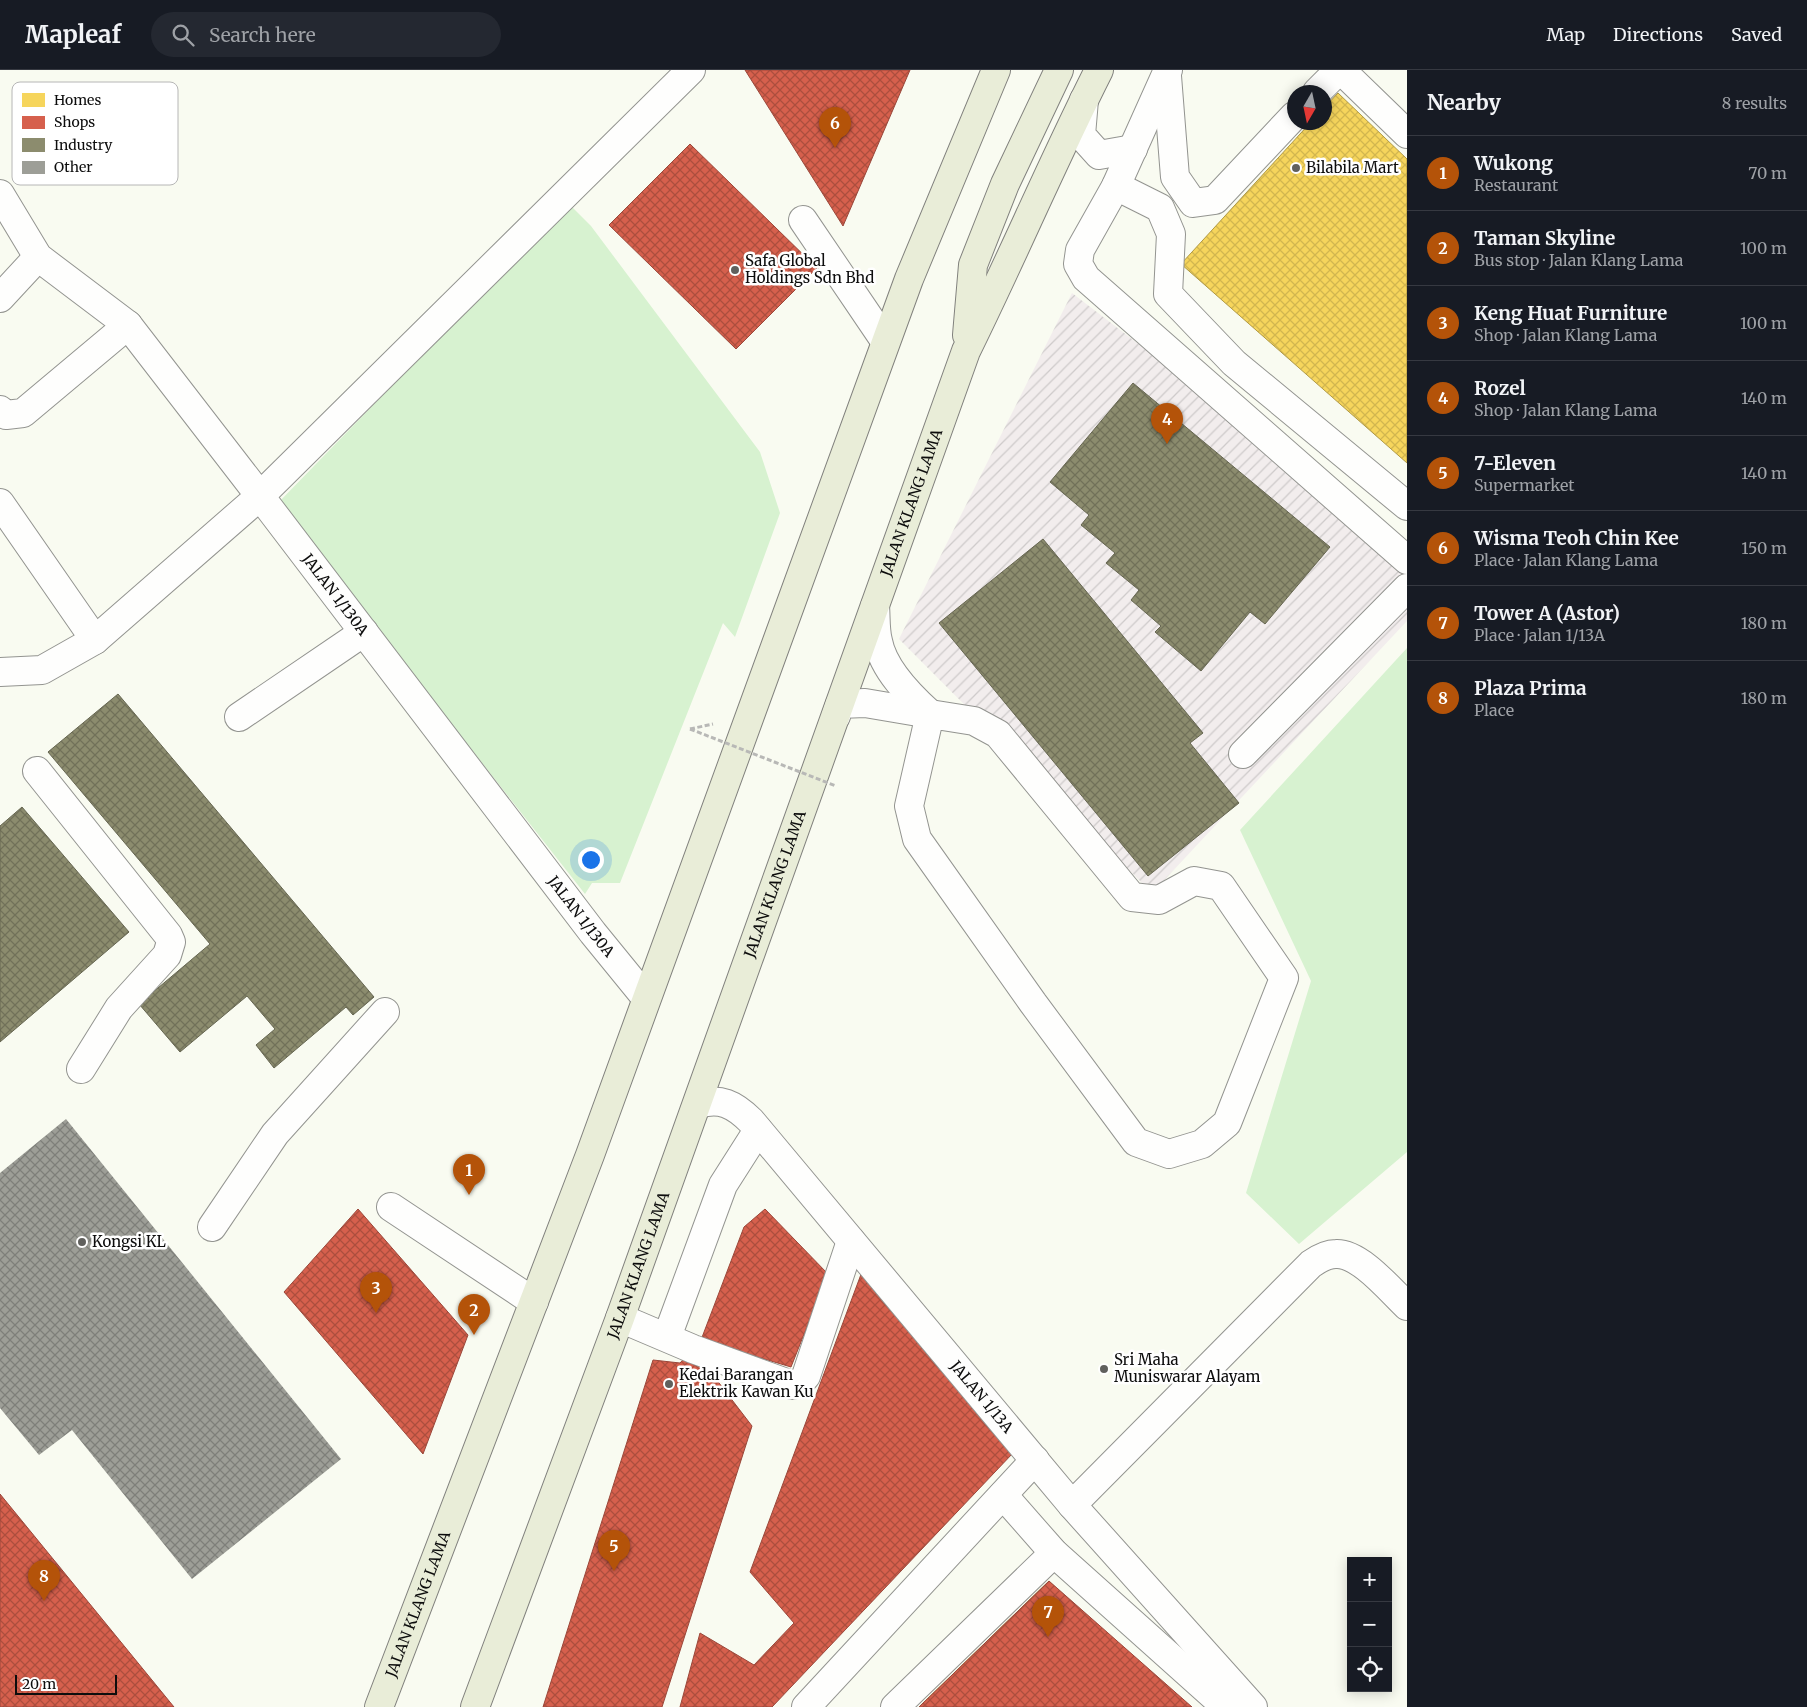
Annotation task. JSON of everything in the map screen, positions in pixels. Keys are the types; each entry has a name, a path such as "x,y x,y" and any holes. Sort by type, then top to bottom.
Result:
{"main road":[{"name":"JALAN KLANG LAMA","path":"379,1707 534,1302 885,341 923,243 996,70"},
{"path":"966,351 973,265 1005,184 1059,70"},
{"name":"JALAN KLANG LAMA","path":"475,1707 620,1318 966,351 1003,275 1054,158 1099,70"}],"street":[{"path":"0,672 42,670 95,640 260,496 691,70"},
{"path":"1324,85 1340,70 1407,134"},
{"path":"1167,71 1116,186 1080,250 1078,264 1086,278 1407,560"},
{"path":"1167,71 1175,177 1193,203"},
{"path":"1084,100 1081,135 1099,155 1133,149"},
{"path":"1171,234 1193,203 1215,200 1287,123"},
{"path":"1116,186 1160,208 1171,234 1168,294 1234,363 1407,506"},
{"path":"0,194 38,257 0,298"},
{"path":"804,220 885,341"},
{"name":"JALAN 1/130A","path":"38,257 128,325 593,934 646,998"},
{"path":"0,410 6,415 23,413 128,325"},
{"path":"0,503 95,640"},
{"path":"1243,754 1407,588"},
{"path":"875,606 878,643 895,677 910,696 930,714"},
{"path":"238,717 364,632"},
{"path":"836,716 840,704 857,703 890,706 974,721 998,734 1132,897 1159,900 1194,881 1222,886 1284,978 1227,1123 1202,1144 1169,1154 1136,1142 1033,1003 917,839 908,806 930,714"},
{"path":"37,771 168,935 171,942 167,956 119,1008 81,1069"},
{"path":"212,1227 275,1134 385,1012"},
{"name":"JALAN 1/13A","path":"697,1105 716,1100 741,1111 1072,1505 1253,1707"},
{"path":"667,1336 723,1185 758,1130"},
{"path":"391,1207 534,1302"},
{"path":"620,1318 784,1384 792,1385 800,1382 806,1376 851,1240"},
{"path":"1072,1505 1304,1271 1322,1257 1336,1254 1349,1256 1361,1264 1407,1306"},
{"path":"806,1707 1036,1460"},
{"path":"1002,1495 1054,1553 1226,1707"},
{"path":"895,1707 1054,1553"}],"path":[{"path":"690,729 836,786"}],"shaded area":[{"path":"1072,293 1407,550 1407,621 1152,893 899,639"}],"green space":[{"path":"569,204 591,226 760,452 780,513 735,637 723,623 620,883 592,883 585,894 278,503"},
{"path":"1407,648 1407,1152 1299,1244 1246,1193 1311,981 1240,830"}],"building: Homes":[{"path":"1338,93 1407,159 1407,463 1181,264 1304,130 1332,130 1332,99"},
{"path":"1049,1581 1160,1693 1146,1707 919,1707"}],"building: Shops":[{"path":"745,70 910,70 843,226"},
{"path":"690,144 817,268 736,349 609,225"},
{"path":"358,1209 468,1335 423,1454 284,1292"},
{"path":"765,1209 828,1274 791,1367 701,1340 744,1227"},
{"path":"863,1269 1013,1453 772,1707 680,1707 700,1633 754,1665 794,1623 750,1572"},
{"path":"693,1349 752,1426 662,1707 543,1707 653,1360 680,1363"},
{"path":"0,1494 174,1707 0,1707"},
{"path":"1049,1581 1192,1707 919,1707"}],"building: Industry":[{"path":"1133,383 1330,547 1265,624 1250,612 1201,671 1155,632 1161,626 1131,600 1139,590 1106,563 1115,553 1081,525 1089,515 1050,482"},
{"path":"1043,539 1203,733 1190,743 1239,803 1148,876 939,623"},
{"path":"118,694 374,997 353,1015 346,1007 274,1068 256,1045 275,1029 247,996 180,1052 139,1004 210,944 48,752"},
{"path":"22,807 129,932 0,1042 0,826"}],"building: Other":[{"path":"66,1119 341,1459 192,1579 72,1430 39,1455 0,1408 0,1173"}],"place":[{"name":"Wisma Teoh Chin Kee","path":"835,148"},
{"name":"Bilabila Mart","path":"1296,168"},
{"name":"Safa Global Holdings Sdn Bhd","path":"735,270"},
{"name":"Rozel","path":"1167,444"},
{"name":"Wukong","path":"469,1195"},
{"name":"Kongsi KL","path":"82,1242"},
{"name":"Keng Huat Furniture","path":"376,1313"},
{"name":"Taman Skyline","path":"474,1335"},
{"name":"Sri Maha Muniswarar Alayam","path":"1104,1369"},
{"name":"Kedai Barangan Elektrik Kawan Ku","path":"669,1384"},
{"name":"7-Eleven","path":"614,1571"},
{"name":"Plaza Prima","path":"44,1601"},
{"name":"Tower A (Astor)","path":"1048,1637"}]}
